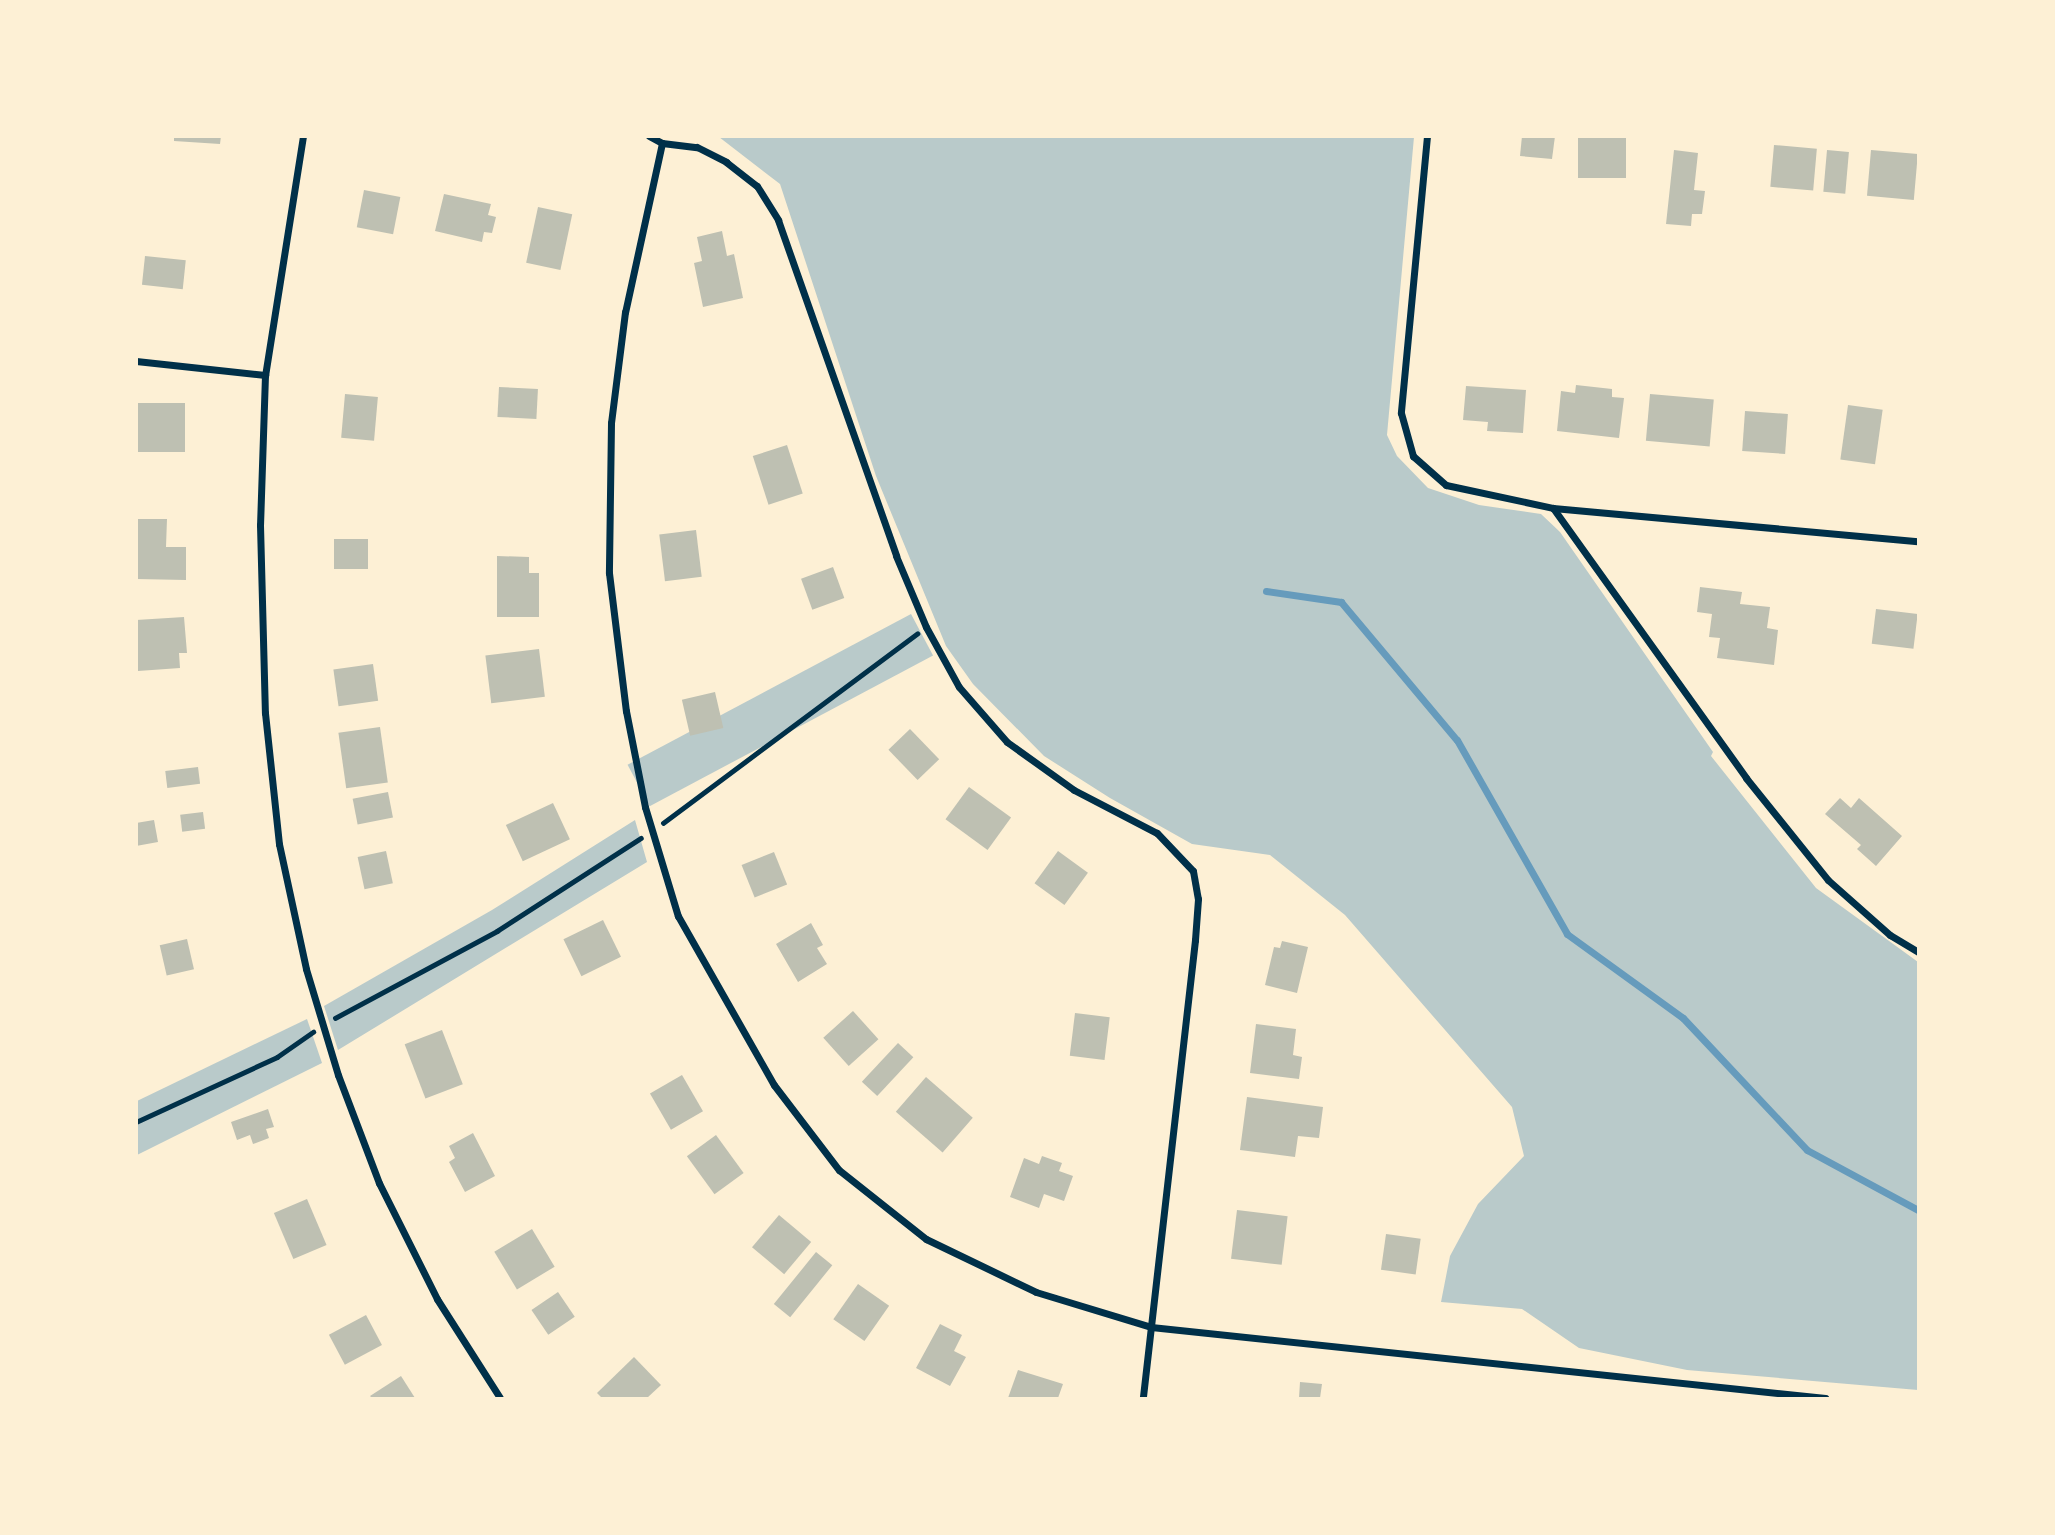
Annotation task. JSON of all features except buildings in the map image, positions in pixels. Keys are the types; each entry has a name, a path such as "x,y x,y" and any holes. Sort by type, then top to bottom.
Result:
{"street":[{"path":"303,136 265,375 260,525 265,713 279,844 322,1025 379,1183 438,1299 500,1398"},
{"path":"649,136 662,143 698,147 726,162 757,186 778,220 866,475 926,628 958,687 1007,742 1074,790 1157,833 1193,871 1198,899 1143,1398"},
{"path":"1427,136 1401,413 1413,456 1446,485 1553,508 1919,541"},
{"path":"662,143 625,312 611,423 610,573 626,711 652,831 678,916 730,1012 774,1085 839,1170 926,1239 1036,1292 1151,1327 1825,1398"},
{"path":"136,361 265,375"},
{"path":"1553,508 1746,778 1828,880 1890,934 1919,952"}],"path":[{"path":"136,1122 277,1057 322,1025 497,931 652,831 926,628"}],"shaded area":[{"path":"719,137 1414,137 1387,435 1397,456 1428,488 1479,505 1541,514 1560,532 1713,752 1711,756 1816,888 1918,962 1918,1390 1687,1370 1579,1348 1522,1309 1441,1302 1450,1256 1478,1204 1524,1156 1512,1107 1345,915 1270,855 1192,844 1110,798 1044,756 973,684 946,646 876,476 780,184"},
{"path":"911,614 933,655 650,806 628,765"},
{"path":"635,820 647,862 338,1050 324,1006 492,910"},
{"path":"307,1019 322,1063 137,1155 137,1101"}],"waterway":[{"path":"1266,591 1341,602 1457,740 1567,934 1683,1018 1807,1150 1918,1210"}]}
